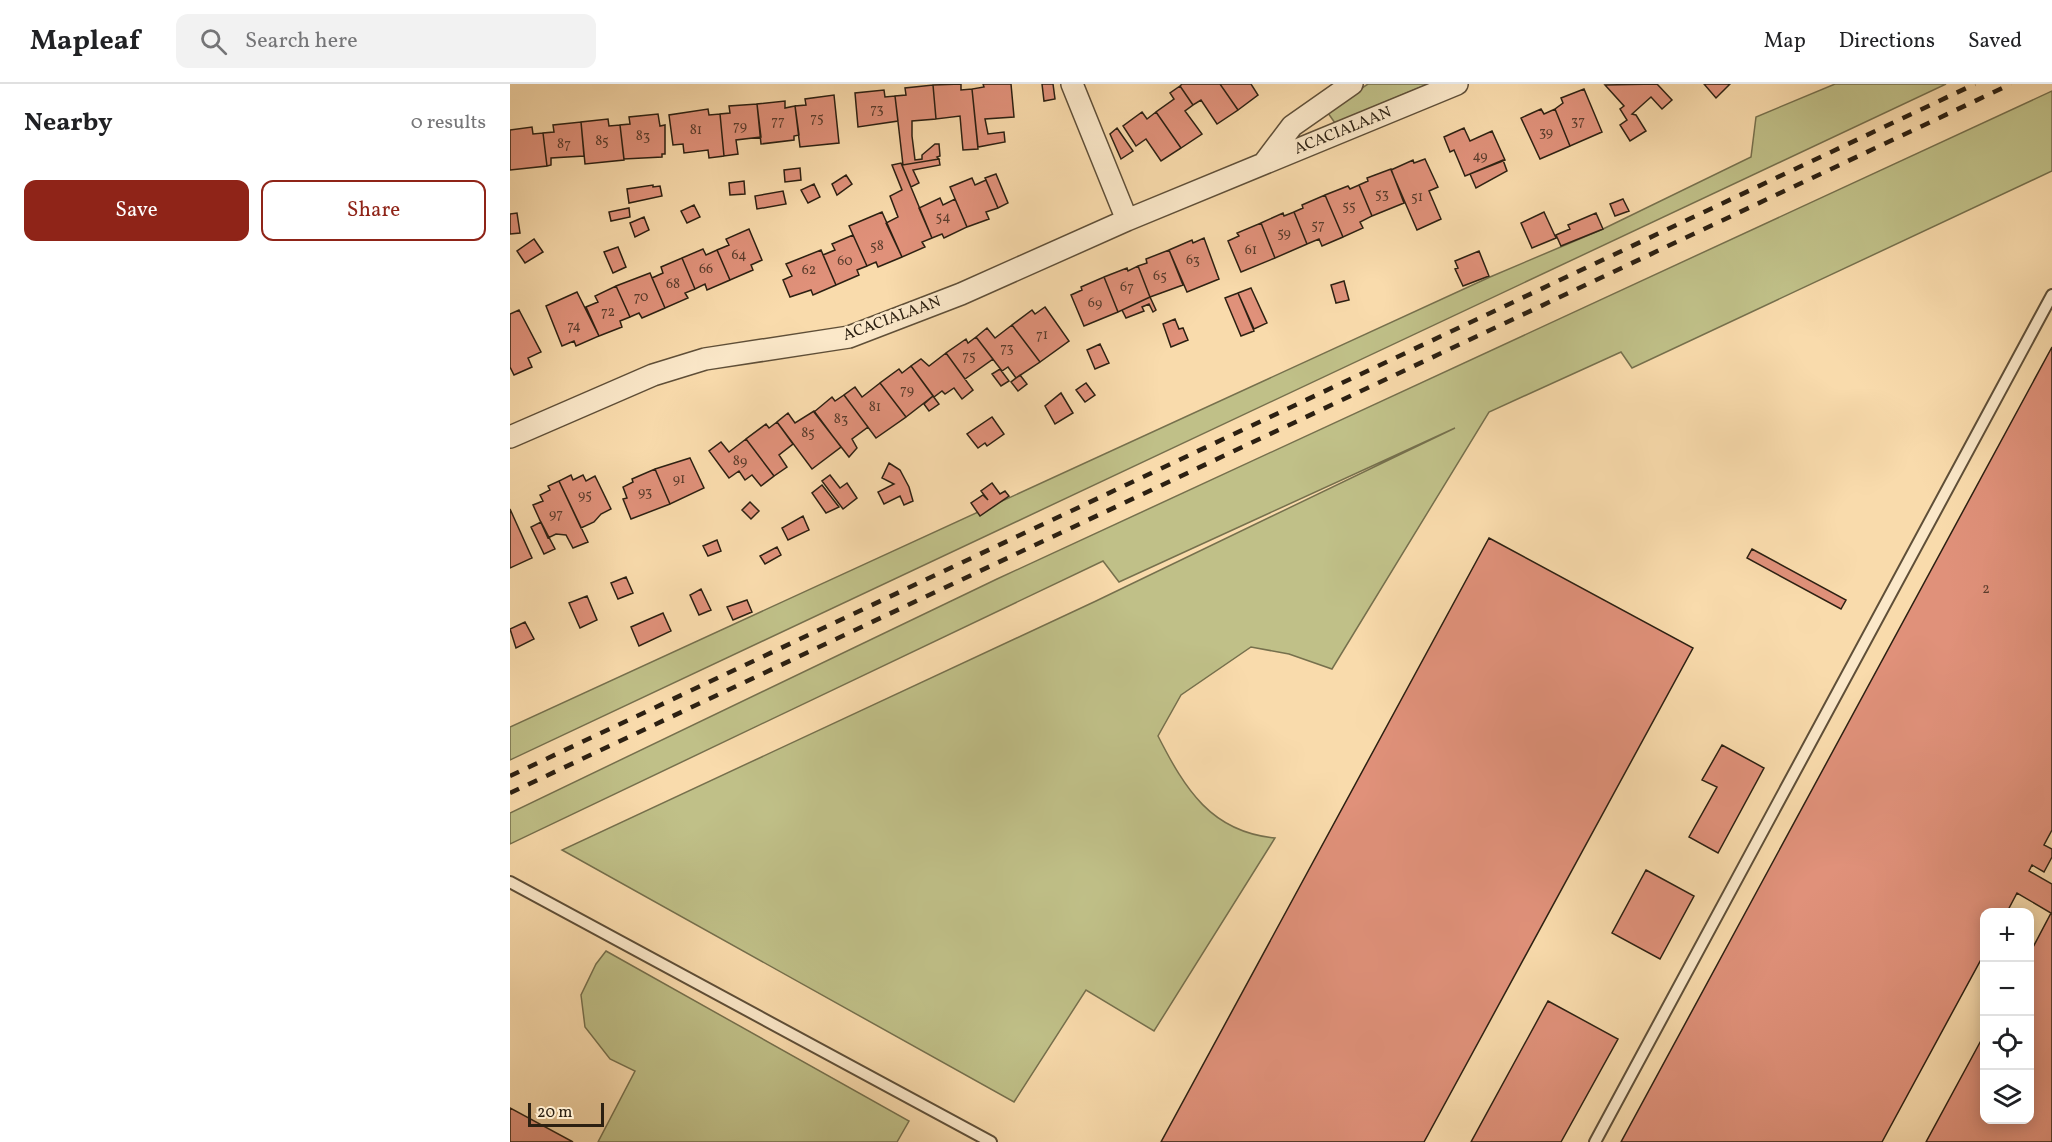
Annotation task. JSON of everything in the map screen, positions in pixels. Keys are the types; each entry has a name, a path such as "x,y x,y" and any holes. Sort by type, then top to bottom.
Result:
{"street":[{"path":"1072,84 1127,220"},
{"name":"ACACIALAAN","path":"1263,164 1292,126 1352,84"},
{"name":"ACACIALAAN","path":"510,438 652,375 705,359 849,337 961,294 1127,220 1457,84"}],"lane":[{"path":"1595,1142 2052,295"},
{"path":"510,882 991,1142"}],"green space":[{"path":"1368,84 1428,84 1335,123 1328,113 1334,106"},
{"path":"1835,84 1946,84 510,760 510,727 1490,277 1603,229 1751,157 1756,117"},
{"path":"2052,91 2052,171 1632,368 1621,352 1489,412 1332,669 1289,654 1251,647 1181,695 1158,736 1190,790 1217,817 1234,827 1253,834 1275,838 1154,1031 1086,990 1014,1102 562,850 1096,601 1455,428 1119,582 1103,561 510,844 510,813 997,579"},
{"path":"606,951 909,1121 897,1142 598,1142 635,1071 610,1059 585,1027 581,995 596,964"}],"building":[{"path":"961,84 961,90 972,89 978,149 963,150 960,116 936,119 933,85"},
{"path":"983,84 1011,84 1014,117 985,119 988,134 1004,132 1005,142 978,147 972,89 984,87"},
{"path":"1042,84 1053,84 1055,99 1044,101"},
{"path":"1182,84 1220,84 1238,110 1217,124 1201,100 1193,105 1180,86"},
{"path":"1220,84 1251,84 1258,95 1238,110"},
{"path":"1657,84 1672,100 1662,109 1651,97 1632,114 1636,115 1646,131 1630,141 1620,125 1627,120 1620,109 1624,106 1605,85"},
{"path":"1704,84 1730,84 1716,98"},
{"path":"933,85 936,119 912,121 912,136 915,160 922,159 922,155 935,144 939,144 940,156 937,157 939,159 903,165 895,96 906,95 905,88"},
{"path":"1180,86 1193,105 1185,111 1202,134 1181,148 1156,112 1174,99 1170,93"},
{"path":"1584,89 1602,132 1570,146 1555,109 1563,103 1561,98"},
{"path":"884,90 885,97 895,96 898,121 858,127 855,93"},
{"path":"834,95 839,143 800,147 795,106 806,105 805,99"},
{"path":"785,101 785,108 795,106 799,135 794,136 794,140 761,144 757,104"},
{"path":"757,104 761,137 736,140 738,154 724,156 720,114 730,113 729,106"},
{"path":"708,109 709,115 720,114 724,156 709,158 708,150 684,153 683,144 673,145 669,115"},
{"path":"1541,109 1544,114 1555,109 1570,146 1540,159 1521,118"},
{"path":"1142,112 1147,119 1156,112 1181,148 1161,161 1146,139 1136,146 1123,126"},
{"path":"658,114 660,126 665,125 665,154 662,154 662,157 624,159 620,125 630,124 629,117"},
{"path":"608,119 609,126 620,125 624,160 585,164 581,122"},
{"path":"581,122 584,156 551,158 551,165 547,166 543,133 554,132 553,125"},
{"path":"532,127 533,134 543,133 547,166 510,170 510,130"},
{"path":"1117,128 1133,151 1121,159 1110,134"},
{"path":"1464,128 1470,141 1492,131 1505,160 1465,176 1454,150 1450,152 1444,137"},
{"path":"939,159 940,165 913,170 919,183 911,187 902,165"},
{"path":"1425,159 1438,187 1429,191 1441,219 1417,230 1391,170 1413,160 1414,163"},
{"path":"1503,160 1507,171 1476,188 1470,174"},
{"path":"901,163 932,238 922,242 925,247 902,257 886,223 898,217 890,196 902,190 892,165"},
{"path":"800,168 801,180 785,182 784,170"},
{"path":"1391,169 1404,203 1372,216 1359,185 1368,181 1367,178"},
{"path":"996,174 1008,203 998,208 985,178"},
{"path":"846,175 852,184 837,195 832,184"},
{"path":"972,178 975,185 986,180 998,208 986,212 989,219 967,227 950,187"},
{"path":"744,181 745,194 730,195 729,183"},
{"path":"814,184 820,197 808,203 801,190"},
{"path":"653,185 653,187 660,186 662,196 629,203 627,189"},
{"path":"1359,185 1372,216 1360,222 1363,228 1343,237 1325,195 1348,186 1350,189"},
{"path":"783,191 786,204 757,209 755,196"},
{"path":"1325,195 1343,237 1322,246 1319,239 1307,244 1294,212 1303,208 1302,205"},
{"path":"940,198 943,205 955,199 967,227 944,238 942,234 932,238 919,208"},
{"path":"1623,199 1629,211 1615,216 1610,204"},
{"path":"694,205 700,217 687,223 681,211"},
{"path":"629,208 630,217 611,221 609,212"},
{"path":"882,212 902,257 878,267 876,262 867,266 849,226"},
{"path":"1294,212 1307,244 1275,258 1261,223 1283,213 1284,216"},
{"path":"1544,212 1556,238 1532,248 1521,223"},
{"path":"517,213 520,233 510,234 510,214"},
{"path":"1596,213 1603,229 1561,246 1556,235 1570,229 1568,225"},
{"path":"644,217 649,230 635,237 630,223"},
{"path":"1261,223 1275,258 1241,272 1228,241 1239,236 1237,233"},
{"path":"749,229 762,260 751,265 753,270 730,280 717,250 729,245 726,239"},
{"path":"853,235 867,266 857,270 859,275 836,285 823,255 835,250 832,244"},
{"path":"1204,238 1219,279 1187,292 1169,250 1192,240 1193,243"},
{"path":"534,239 543,252 525,263 517,251"},
{"path":"618,247 626,267 613,273 604,252"},
{"path":"703,249 706,255 717,250 730,280 707,290 705,284 695,289 682,258"},
{"path":"821,250 836,285 813,295 811,290 790,297 783,280 792,276 786,264"},
{"path":"1169,250 1183,285 1150,297 1138,266 1147,263 1146,259"},
{"path":"1479,251 1489,276 1463,286 1455,269 1458,268 1455,261"},
{"path":"682,258 695,289 685,293 688,298 665,308 652,278 663,273 661,267"},
{"path":"1138,266 1150,297 1118,312 1104,277"},
{"path":"650,273 665,308 642,318 639,313 630,317 616,286"},
{"path":"1104,277 1118,312 1084,326 1071,295 1082,290 1081,287"},
{"path":"1344,281 1349,300 1336,303 1331,285"},
{"path":"616,286 630,317 620,321 622,327 599,336 586,307 598,302 595,296"},
{"path":"1251,288 1267,323 1254,329 1238,293"},
{"path":"577,292 599,336 576,346 574,341 562,346 546,306"},
{"path":"1238,293 1254,331 1241,336 1225,298"},
{"path":"1150,297 1156,310 1153,312 1149,304 1142,307 1144,311 1126,318 1122,310"},
{"path":"1045,307 1069,341 1040,362 1012,325 1032,310 1035,314"},
{"path":"519,310 541,352 528,358 532,367 514,375 510,367 510,314"},
{"path":"1175,319 1179,329 1183,328 1188,340 1171,347 1163,324"},
{"path":"1012,325 1040,362 1016,378 1008,367 1002,371 976,337 987,328 995,338"},
{"path":"976,337 993,359 965,379 946,353 966,339 968,343"},
{"path":"1100,344 1109,363 1095,369 1087,350"},
{"path":"2052,347 2052,830 2044,845 2052,849 2052,857 2044,872 2032,865 2029,871 2052,884 2052,1142 1926,1142 1980,1042 1980,1124 2034,1124 2034,945 2051,913 2017,893 2009,908 1980,908 1980,961 1882,1142 1621,1142"},
{"path":"946,353 973,390 962,399 954,388 945,394 942,391 934,397 911,366 921,359 929,366"},
{"path":"911,366 933,396 906,417 880,383 899,369 902,373"},
{"path":"1000,369 1009,381 1001,386 992,374"},
{"path":"1020,375 1027,384 1018,391 1011,382"},
{"path":"880,383 906,417 876,438 844,395 855,387 862,397"},
{"path":"1086,383 1095,395 1085,402 1076,390"},
{"path":"1061,393 1073,413 1055,424 1045,406"},
{"path":"844,395 868,427 852,439 857,448 849,457 814,412 832,397 835,401"},
{"path":"933,396 939,404 929,411 924,404"},
{"path":"814,411 841,447 812,469 777,422 788,413 795,423"},
{"path":"992,417 1004,434 987,446 985,443 978,448 967,434"},
{"path":"777,422 793,444 779,455 787,467 774,476 746,439 766,424 769,428"},
{"path":"746,439 774,476 761,486 752,475 745,480 739,471 729,478 709,451 721,442 729,452"},
{"path":"690,458 704,488 670,504 655,469"},
{"path":"889,463 900,470 913,501 904,505 900,496 884,504 878,492 894,484 882,478"},
{"path":"655,469 670,504 631,519 623,499 627,498 623,487 633,482 632,479"},
{"path":"571,475 573,480 583,475 586,481 595,476 611,509 601,514 594,522 581,528 559,481"},
{"path":"830,475 840,488 847,483 857,498 843,509 822,481"},
{"path":"559,481 588,542 573,548 566,535 556,534 548,538 533,505 543,501 540,495 550,490 548,486"},
{"path":"992,483 1000,494 1005,491 1009,496 980,516 971,503 983,495 988,500 981,491"},
{"path":"822,485 839,507 826,513 812,493"},
{"path":"750,502 759,511 751,519 742,510"},
{"path":"510,509 532,558 510,568"},
{"path":"803,516 809,530 788,540 782,528"},
{"path":"541,522 555,549 544,554 531,527"},
{"path":"1489,538 1693,648 1424,1142 1161,1142"},
{"path":"717,540 721,551 708,556 703,546"},
{"path":"777,547 781,555 765,564 760,556"},
{"path":"1752,549 1846,600 1841,609 1747,558"},
{"path":"626,577 633,593 618,599 611,583"},
{"path":"701,589 711,610 699,615 690,595"},
{"path":"587,596 597,620 580,628 569,603"},
{"path":"747,600 752,612 733,620 727,607"},
{"path":"663,613 671,631 639,646 631,627"},
{"path":"525,622 534,639 516,648 510,629"},
{"path":"1722,745 1764,768 1718,853 1689,837 1717,787 1702,780"},
{"path":"1646,870 1694,896 1660,959 1612,933"},
{"path":"1548,1001 1618,1039 1561,1142 1471,1142"},
{"path":"510,1108 573,1142 510,1142"}],"railway":[{"path":"510,776 1975,84"},
{"path":"510,793 2011,84"}]}
